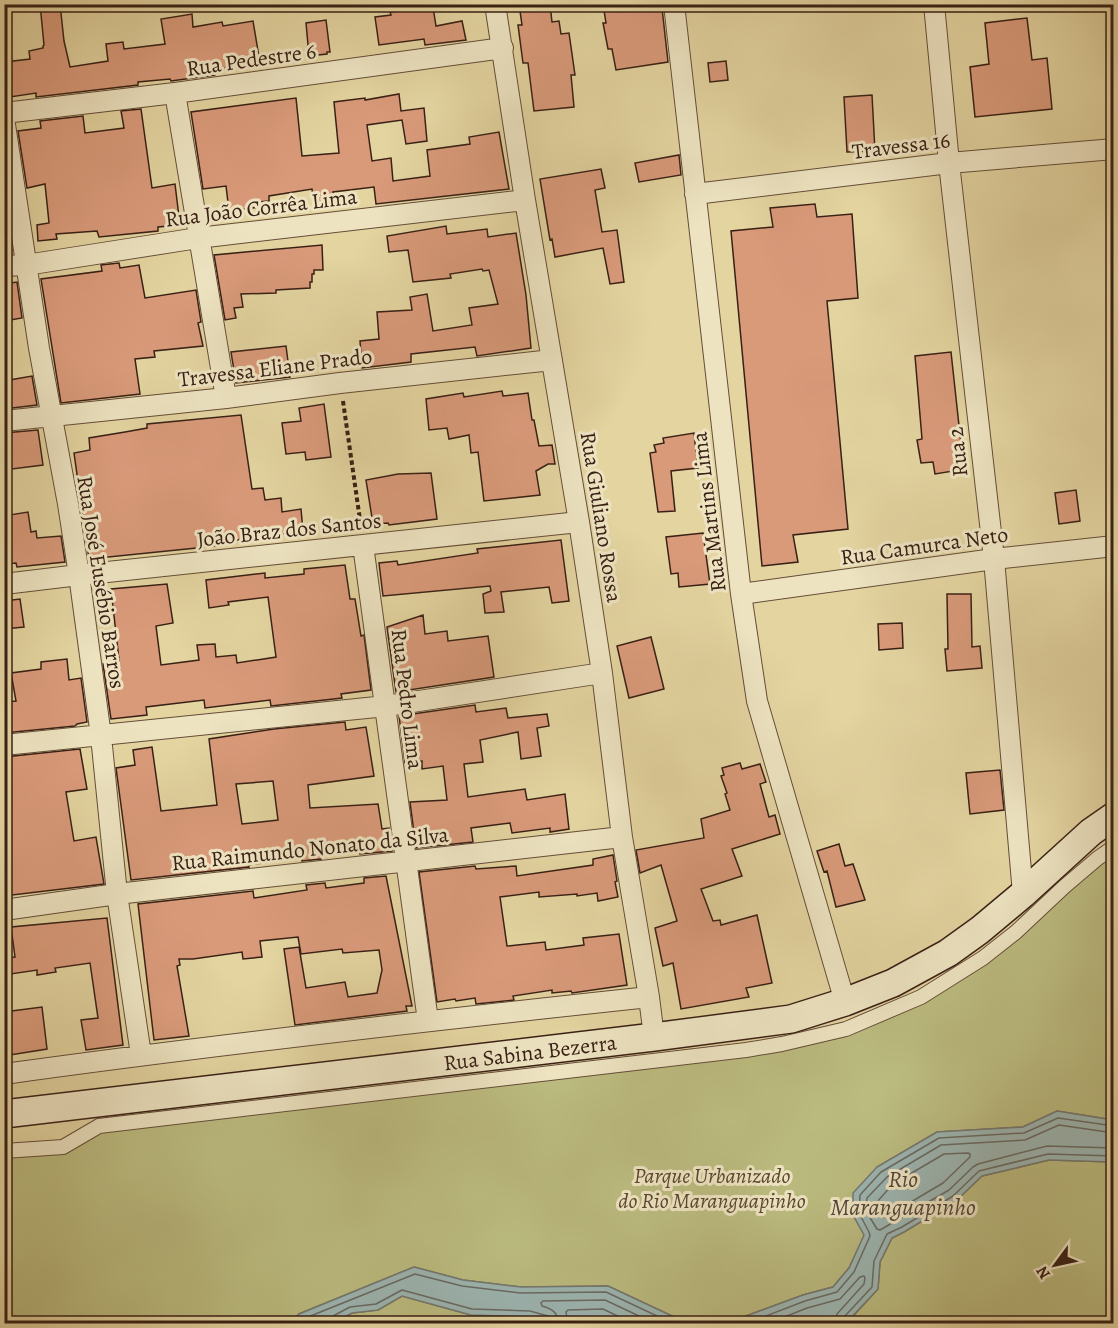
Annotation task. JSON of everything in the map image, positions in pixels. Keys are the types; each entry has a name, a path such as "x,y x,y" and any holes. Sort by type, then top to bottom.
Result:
{"main road":[{"name":"Rua Sabina Bezerra","path":"4,1114 791,1019 845,1002 893,982 948,953 980,930 1091,832 1113,816"}],"street":[{"name":"Rua Giuliano Rossa","path":"495,4 579,522 602,673 622,837 654,1037"},
{"name":"Rua Martins Lima","path":"674,4 741,594 757,701 845,1002"},
{"name":"Rua 2","path":"934,4 949,164 994,559 1023,894"},
{"name":"Rua Pedestre 6","path":"4,113 175,93 503,48"},
{"path":"175,93 226,398"},
{"name":"Rua José Eusébio Barros","path":"4,118 26,265 79,575 101,736 117,894 141,1055"},
{"name":"Travessa 16","path":"696,195 949,164 1113,149"},
{"name":"Rua João Corrêa Lima","path":"4,266 26,265 198,238 525,200"},
{"name":"Travessa Eliane Prado","path":"4,421 552,360"},
{"name":"João Braz dos Santos","path":"4,584 579,522"},
{"name":"Rua Pedro Lima","path":"363,546 428,1021"},
{"name":"Rua Camurca Neto","path":"741,594 994,559 1113,546"},
{"path":"4,745 386,706 602,673"},
{"name":"Rua Raimundo Nonato da Silva","path":"4,910 117,894 622,837"},
{"path":"4,1150 63,1147 99,1126 746,1050 846,1029 921,997 983,958 1113,847"},
{"path":"4,1074 141,1055 649,997"}],"path":[{"path":"340,383 363,546"}],"green space":[{"name":"Parque Urbanizado do Rio Maranguapinho","path":"1113,847 1113,1120 1057,1111 1023,1127 937,1132 877,1167 869,1178 853,1215 865,1235 849,1268 833,1287 803,1295 727,1323 687,1323 608,1286 521,1287 463,1280 414,1267 299,1314 290,1323 5,1324 5,1151 63,1147 99,1126 746,1050 846,1029 952,978"},
{"path":"1049,1160 1113,1162 1113,1323 846,1324 878,1289 880,1262 892,1238 957,1200 982,1176"},
{"path":"402,1296 471,1315 528,1317 556,1323 332,1324 352,1313 378,1310"}],"water":[{"name":"Rio Maranguapinho","path":"1057,1111 1113,1120 1113,1162 1049,1160 982,1176 957,1200 892,1238 880,1262 878,1289 846,1323 727,1323 803,1295 833,1287 849,1268 864,1235 853,1215 853,1193 877,1167 937,1132 1023,1127"},
{"path":"414,1267 463,1280 521,1287 608,1286 687,1323 556,1323 528,1317 471,1315 402,1296 378,1310 352,1313 332,1323 290,1323 299,1314"}],"building":[{"path":"40,4 60,4 64,41 70,67 108,61 106,44 123,42 124,49 165,44 161,19 192,14 193,27 222,22 223,26 253,21 260,63 215,70 215,75 171,81 170,79 138,82 138,85 36,97 36,93 10,97 5,62 30,59 29,51 43,48 44,45"},
{"path":"519,4 550,4 552,22 559,21 561,34 569,33 575,75 571,75 574,107 534,111 528,63 523,63 518,25 522,25"},
{"path":"603,4 658,4 659,9 662,8 668,62 616,70 612,49 608,49 603,23 606,23"},
{"path":"433,7 436,26 462,21 466,40 425,45 424,39 379,45 375,17 391,15 390,12"},
{"path":"1027,18 1032,60 1047,58 1052,109 975,117 970,67 989,64 985,23"},
{"path":"326,20 330,52 309,56 306,23"},
{"path":"726,61 728,80 710,82 708,63"},
{"path":"399,94 401,111 424,108 427,141 406,144 402,120 367,125 372,161 391,158 393,181 430,176 427,150 470,144 469,137 499,132 509,189 376,204 374,187 333,192 334,206 314,207 312,189 269,196 269,201 259,202 260,207 229,211 226,186 203,189 191,112 296,98 302,156 339,153 334,102 365,98 365,100"},
{"path":"872,95 875,151 847,152 844,97"},
{"path":"141,109 152,188 175,184 180,225 158,227 158,231 99,237 97,231 56,234 57,239 38,241 37,225 49,223 45,184 27,188 18,131 41,128 40,121 83,116 85,133 124,128 121,111"},
{"path":"679,155 681,175 639,182 635,163"},
{"path":"601,169 605,188 595,190 602,232 617,230 624,282 610,284 603,248 555,257 540,179"},
{"path":"815,204 817,217 852,214 858,298 827,301 848,529 793,535 798,562 762,566 731,231 773,227 770,208"},
{"path":"446,226 447,234 487,229 488,237 516,233 526,295 531,348 477,356 475,347 411,354 411,362 362,368 360,341 379,339 377,312 412,310 410,297 427,294 433,331 472,325 469,308 498,304 489,270 450,274 451,278 413,282 408,250 389,252 387,236"},
{"path":"322,245 323,270 314,270 310,288 276,290 276,293 241,294 243,307 234,308 236,318 225,320 214,255"},
{"path":"119,263 120,268 139,265 145,298 196,290 201,322 198,323 203,346 154,351 155,357 135,359 140,394 61,403 41,279 102,271 101,265"},
{"path":"17,282 22,318 4,321 4,284"},
{"path":"286,346 290,377 236,383 231,352"},
{"path":"951,352 961,444 956,444 960,470 935,474 933,462 921,463 917,440 922,439 915,356"},
{"path":"32,376 37,405 4,409 4,381"},
{"path":"502,391 503,396 528,393 539,446 552,445 555,464 548,464 536,471 540,495 484,501 478,452 471,453 469,435 449,439 447,428 429,430 426,399 463,393 464,397"},
{"path":"324,404 331,457 306,460 305,452 286,454 282,423 301,421 299,408"},
{"path":"241,415 252,489 263,488 265,500 281,498 282,512 301,509 303,531 216,543 216,546 89,559 74,453 90,450 89,438 147,428 147,424"},
{"path":"38,430 43,465 4,470 4,433"},
{"path":"694,433 698,468 671,471 675,511 658,512 650,453 656,452 654,445 664,443 663,438"},
{"path":"431,473 437,519 389,525 388,523 373,524 366,480 398,474"},
{"path":"1076,490 1080,521 1059,524 1055,493"},
{"path":"28,512 31,532 36,531 37,538 61,536 65,562 17,567 16,563 4,564 4,521 10,521 9,515"},
{"path":"703,533 710,584 679,587 678,573 671,574 666,537"},
{"path":"561,540 569,601 552,603 549,587 501,592 504,612 485,613 483,594 491,591 490,586 383,596 379,563 397,561 398,565 478,553 477,549"},
{"path":"345,565 350,599 355,599 361,636 364,635 371,690 341,694 342,698 271,706 270,700 205,708 204,700 146,707 147,715 111,719 103,664 119,660 111,589 167,584 173,623 156,626 161,665 199,660 197,645 215,644 216,657 236,655 237,663 276,657 268,597 228,602 229,605 209,608 206,580 265,573 265,578 304,574 304,569"},
{"path":"947,594 971,594 972,647 980,646 982,668 947,671 945,649 948,649"},
{"path":"20,599 24,627 4,629 4,601"},
{"path":"423,615 425,634 447,631 448,641 488,636 494,677 396,692 387,627"},
{"path":"902,623 903,648 879,650 878,624"},
{"path":"651,637 664,689 629,698 617,646"},
{"path":"67,659 69,680 81,678 87,722 75,726 4,733 4,702 16,701 11,673 41,669 41,662"},
{"path":"475,705 476,712 506,708 508,718 547,714 549,726 537,728 541,756 521,759 518,732 480,740 483,762 464,764 468,797 525,789 527,800 565,794 569,829 550,832 550,828 512,833 510,823 471,828 473,842 416,848 410,802 447,800 443,766 422,769 422,761 405,763 399,716"},
{"path":"345,722 346,730 366,727 374,776 308,785 310,808 378,804 382,829 389,828 392,851 360,854 360,850 320,854 321,859 283,860 248,865 249,867 131,880 116,768 135,765 133,750 152,747 161,811 217,805 209,739 274,729","holes":["273,781 278,820 242,824 236,784"]},
{"path":"80,749 87,789 66,792 74,841 96,837 104,884 4,896 4,757"},
{"path":"740,763 742,769 760,764 766,782 760,784 769,817 775,815 780,834 732,849 742,876 701,889 713,921 720,920 721,925 757,915 772,983 746,988 749,997 681,1009 673,963 663,966 655,928 677,921 661,865 640,873 636,850 704,838 701,819 730,810 721,776 724,775 722,768"},
{"path":"1000,770 1004,810 970,814 966,773"},
{"path":"839,844 845,866 853,864 865,900 836,907 827,871 824,872 817,851"},
{"path":"613,855 618,897 598,901 597,893 539,897 539,892 500,897 507,946 545,942 546,950 584,945 583,938 619,934 627,985 572,993 571,991 552,993 552,990 513,996 514,1000 476,1004 475,998 437,1002 419,872 475,866 476,869 516,866 517,876 593,865 593,859"},
{"path":"386,876 412,1006 406,1006 407,1011 295,1025 284,949 299,947 306,988 345,982 348,997 377,993 382,970 379,950 343,953 342,949 301,954 298,937 260,941 262,957 243,959 242,952 179,959 180,965 177,966 189,1036 154,1040 138,904 253,891 254,898 307,890 306,885 325,883 326,888 364,883 364,878"},
{"path":"107,918 123,1045 86,1050 81,1020 98,1018 90,963 55,968 56,972 37,975 37,970 4,975 4,958 15,957 11,927"},
{"path":"42,1007 47,1049 10,1055 4,1053 4,1012"}]}
